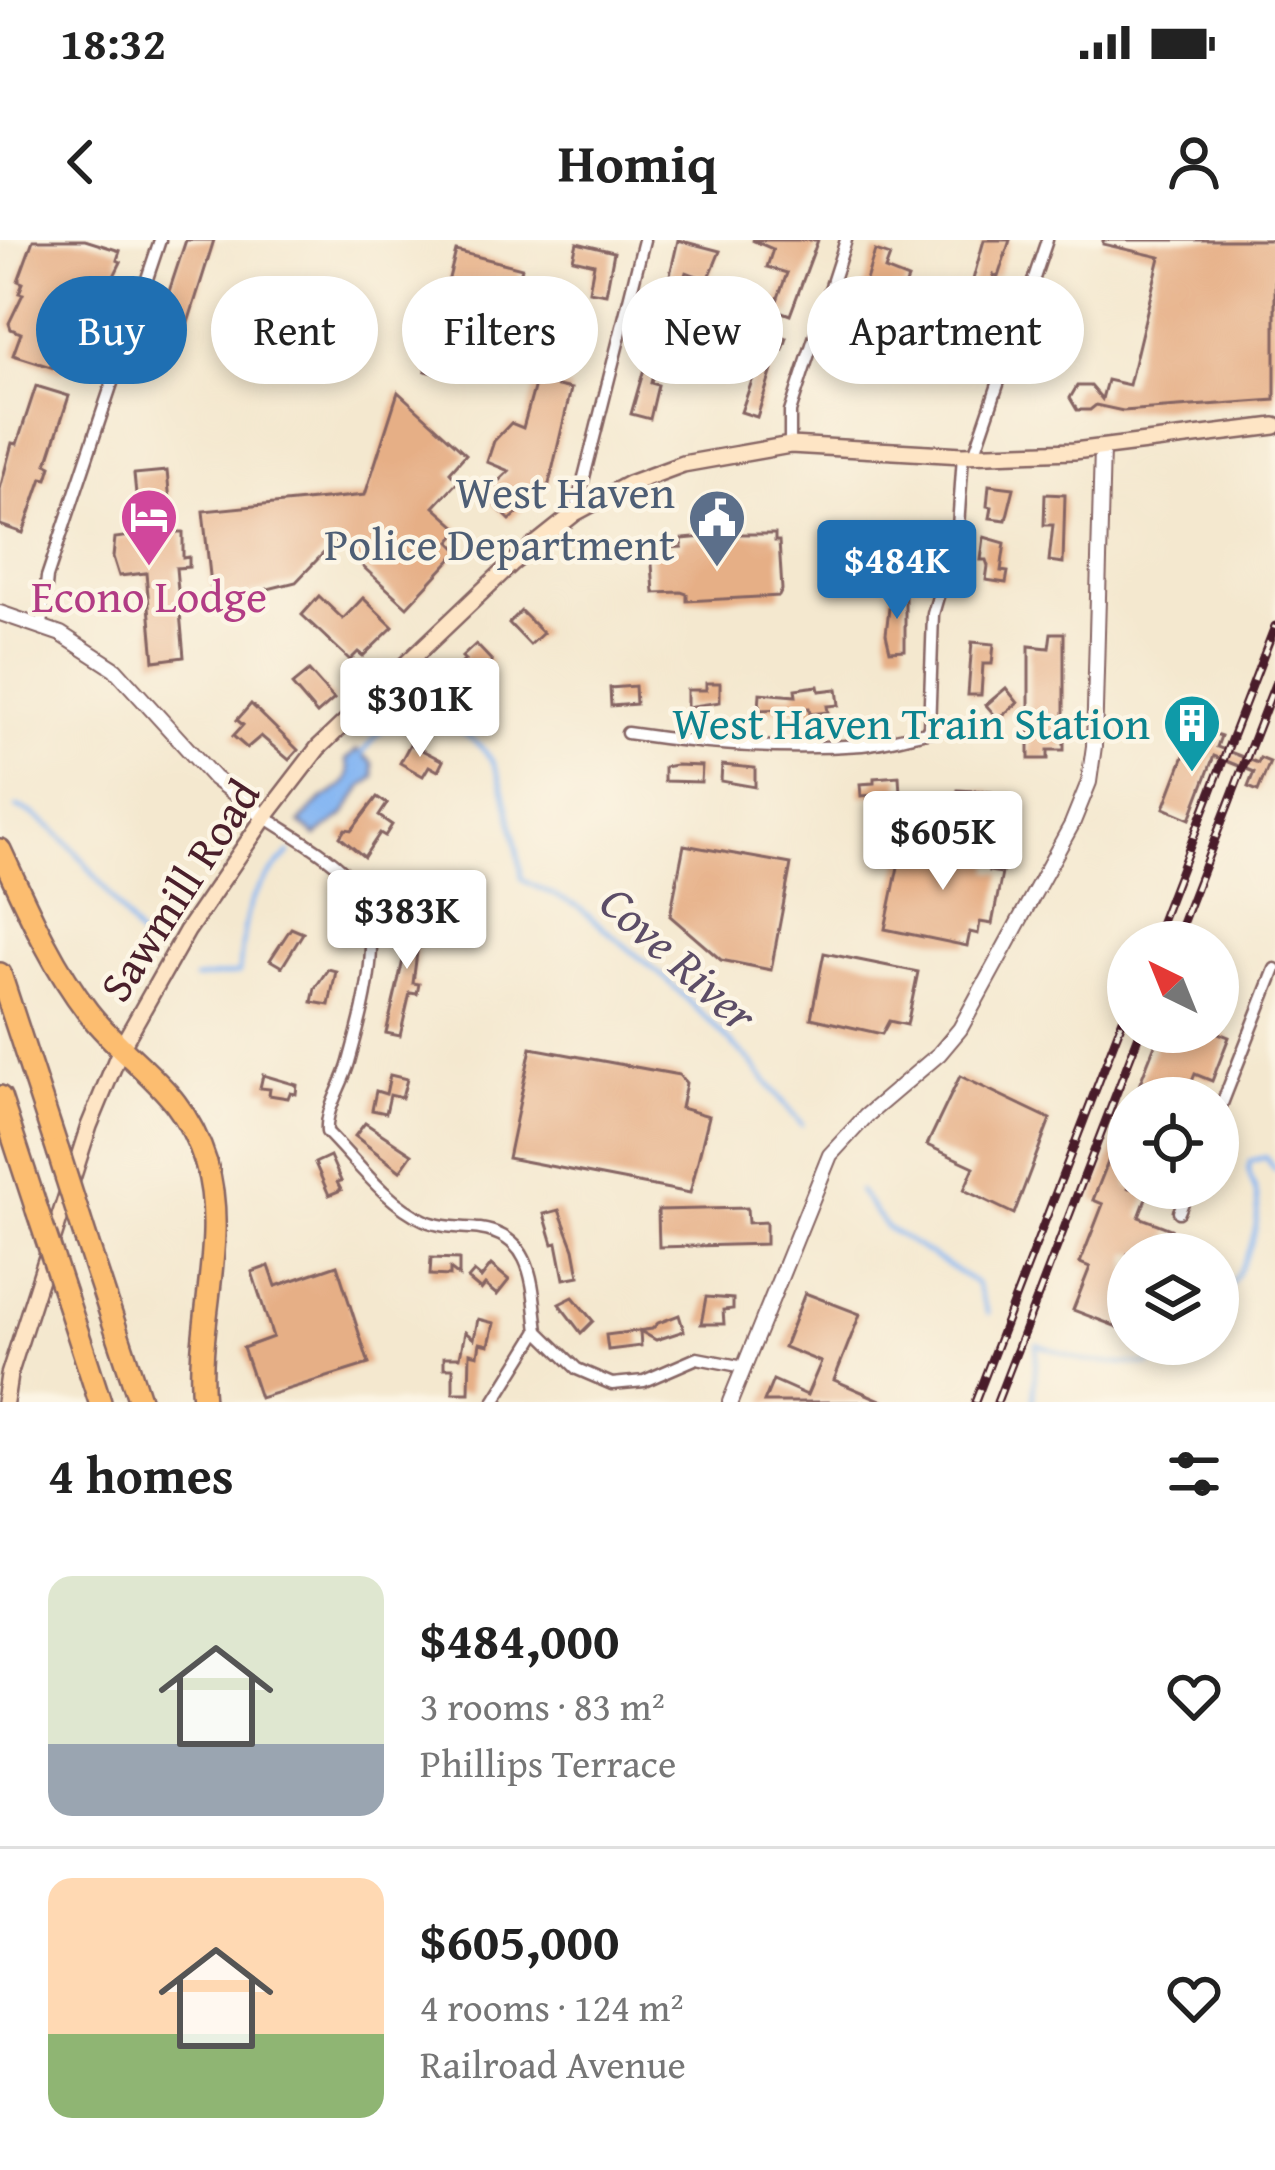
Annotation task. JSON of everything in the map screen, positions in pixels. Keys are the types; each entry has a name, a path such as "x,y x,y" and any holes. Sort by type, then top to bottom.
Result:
{"highway":[{"path":"0,850 56,962 92,1018 177,1102 207,1166 214,1209 203,1402"},
{"path":"0,974 140,1402"},
{"path":"0,1097 99,1402"}],"main road":[{"name":"Sawmill Road","path":"5,1402 4,1376 89,1126 122,1046 187,931 265,817 348,718 511,564 575,513 629,484 683,464 790,445 968,455 1102,448 1275,426"}],"street":[{"path":"42,626 47,577 160,240"},
{"path":"575,513 644,240"},
{"path":"790,445 790,412 846,240"},
{"path":"929,730 933,614 958,527 968,455 1047,240"},
{"path":"730,1402 830,1155 960,1029 1080,807 1094,746 1102,448"},
{"path":"0,614 62,634 115,669 214,778 347,874 370,920 369,969 349,1064 328,1116 327,1132 391,1197 424,1220 492,1232 515,1243 528,1260 538,1331 577,1370 612,1384 644,1381 697,1358 744,1367"},
{"path":"627,733 779,748 868,744 954,728"},
{"path":"1233,1077 1275,969"},
{"path":"494,1402 538,1331"}],"water":[{"path":"357,750 373,763 375,777 363,786 344,815 316,836 300,823 344,784 349,774 346,760"}],"building":[{"path":"33,240 85,240 120,251 114,276 36,276 36,362 13,355 21,333 9,323 23,294 19,293 23,283 18,281"},
{"path":"186,240 214,240 187,326 187,276 174,276"},
{"path":"678,240 720,251 710,276 686,272 670,276"},
{"path":"752,240 818,240 790,315 783,312 787,273 767,267 773,249"},
{"path":"984,240 1010,240 998,276 974,276"},
{"path":"1103,240 1275,240 1275,400 1123,411 1096,405 1077,410 1070,398 1077,386 1091,386 1102,399 1107,380 1129,385 1160,257 1103,244"},
{"path":"577,243 614,252 606,294 598,293 598,276 592,276 594,264 573,259"},
{"path":"456,251 522,268 520,276 450,276"},
{"path":"875,251 890,256 885,270 900,276 867,276"},
{"path":"535,384 571,389 549,484 510,520 484,495 509,471 487,462 494,441 511,423 523,428"},
{"path":"640,384 658,385 650,419 631,414"},
{"path":"751,384 768,384 757,417 741,412"},
{"path":"36,386 69,396 47,464 51,466 47,479 42,478 23,533 0,525 0,489 12,443 17,444"},
{"path":"398,392 466,454 450,472 458,481 434,507 460,530 450,542 459,551 407,607 335,541 296,582 213,603 203,511 365,495"},
{"name":"Econo Lodge","path":"167,471 173,532 183,532 183,558 189,557 189,567 176,568 184,657 154,661 146,573 119,576 113,557 115,538 140,535 134,474"},
{"path":"989,485 1014,488 1006,520 990,518"},
{"path":"1045,494 1065,495 1063,563 1049,561 1053,525 1044,525"},
{"name":"West Haven Police Department","path":"775,534 779,596 687,601 687,594 681,592 654,593 651,549 682,547 682,539"},
{"path":"984,537 1005,543 1001,571 1008,572 1006,583 986,580 988,566 981,560"},
{"path":"891,591 905,592 905,650 890,651 886,634"},
{"path":"319,596 343,619 363,598 393,627 363,656 358,652 350,660 302,615"},
{"path":"521,611 543,633 530,645 509,623"},
{"path":"1051,633 1064,633 1064,750 1048,750 1048,759 1029,759 1029,646 1049,648"},
{"path":"972,642 994,644 992,664 983,664 981,695 968,695"},
{"path":"476,644 492,661 459,692 448,680"},
{"path":"309,671 334,699 317,714 292,685"},
{"path":"706,683 720,683 720,702 687,707 687,690 706,690"},
{"path":"635,686 636,704 611,706 610,688"},
{"path":"818,686 819,691 837,689 839,705 810,714 809,708 759,710 760,693 796,696 795,689"},
{"path":"1006,688 1018,703 998,719 986,705"},
{"path":"251,704 298,750 289,760 261,736 247,748 233,736 243,725 237,720"},
{"name":"West Haven Train Station","path":"1201,729 1221,736 1217,747 1258,763 1260,758 1270,762 1258,791 1248,787 1254,772 1214,756 1190,819 1164,808 1193,732 1199,734"},
{"path":"410,744 443,761 438,771 429,766 423,776 400,763"},
{"path":"722,765 755,768 755,787 721,781"},
{"path":"702,766 701,782 664,781 664,767"},
{"path":"899,776 900,793 861,796 860,784"},
{"path":"958,790 991,792 990,808 957,806"},
{"path":"377,797 387,804 379,816 392,825 385,836 380,833 364,857 340,837 345,829 352,830"},
{"path":"968,831 981,839 970,857 992,861 989,871 1002,873 992,924 980,922 978,934 970,932 967,946 885,929 903,843 954,854"},
{"path":"684,845 791,864 771,970 721,960 670,916"},
{"path":"409,909 427,909 413,983 419,984 417,994 410,993 400,1036 386,1033 404,956 406,917 414,918"},
{"path":"291,928 303,933 282,967 270,960"},
{"path":"824,953 918,972 907,1025 889,1021 882,1034 811,1018"},
{"path":"328,969 336,971 329,1005 312,1002 315,988"},
{"path":"531,1048 679,1075 686,1083 681,1108 709,1116 690,1193 508,1158"},
{"path":"1152,1053 1223,1053 1214,1077 1142,1077"},
{"path":"263,1075 297,1085 296,1094 288,1098 269,1095 270,1089 260,1088"},
{"path":"390,1075 407,1079 402,1098 390,1095 386,1113 372,1110 376,1091 386,1094"},
{"path":"960,1076 1050,1119 1014,1214 964,1190 974,1167 927,1145"},
{"path":"365,1123 412,1154 400,1171 355,1136"},
{"path":"330,1156 341,1190 329,1195 315,1163"},
{"path":"1107,1165 1107,1209 1142,1209 1139,1217 1171,1229 1169,1233 1107,1233 1107,1323 1073,1310 1090,1267 1080,1263 1103,1204 1093,1200"},
{"path":"747,1208 748,1223 766,1222 766,1244 659,1247 658,1210"},
{"path":"559,1210 579,1276 564,1279 557,1243 553,1244 544,1214"},
{"path":"431,1258 459,1259 459,1276 450,1269 450,1276 430,1275"},
{"path":"337,1265 369,1364 260,1398 243,1348 273,1337 252,1272 269,1266 276,1286"},
{"path":"491,1265 509,1280 497,1295 468,1279 474,1272 481,1278"},
{"path":"805,1293 860,1314 834,1380 885,1402 764,1402 773,1380 807,1395 821,1362 784,1347"},
{"path":"573,1297 593,1321 581,1333 559,1304"},
{"path":"706,1297 733,1299 733,1309 723,1310 724,1324 701,1324"},
{"path":"679,1315 684,1331 656,1340 640,1331 641,1346 608,1350 606,1335 652,1329"},
{"path":"478,1319 494,1323 489,1345 480,1343 478,1355 470,1353 469,1393 453,1393 453,1368 444,1368 444,1357 460,1357 465,1332 474,1339"}],"waterway":[{"name":"Cove River","path":"361,755 386,724 416,705 477,743 492,761 502,785 522,880 577,906 668,981 750,1061 802,1125"},
{"name":"Cove River","path":"17,807 71,846 143,942"},
{"name":"Cove River","path":"195,979 239,973 249,907 289,853"},
{"name":"Cove River","path":"1239,1270 1258,1212 1250,1161 1266,1157 1275,1170"},
{"name":"Cove River","path":"859,1191 886,1227 976,1283 988,1314"},
{"name":"Cove River","path":"1033,1402 1037,1344 1084,1361 1107,1362"}],"railway":[{"path":"1161,921 1275,626"},
{"path":"1183,921 1275,684"},
{"path":"975,1402 1110,1053"},
{"path":"997,1402 1132,1053"}],"place":[{"name":"Econo Lodge","path":"149,568"},
{"name":"West Haven Police Department","path":"717,569"},
{"name":"West Haven Train Station","path":"1192,774"}]}
